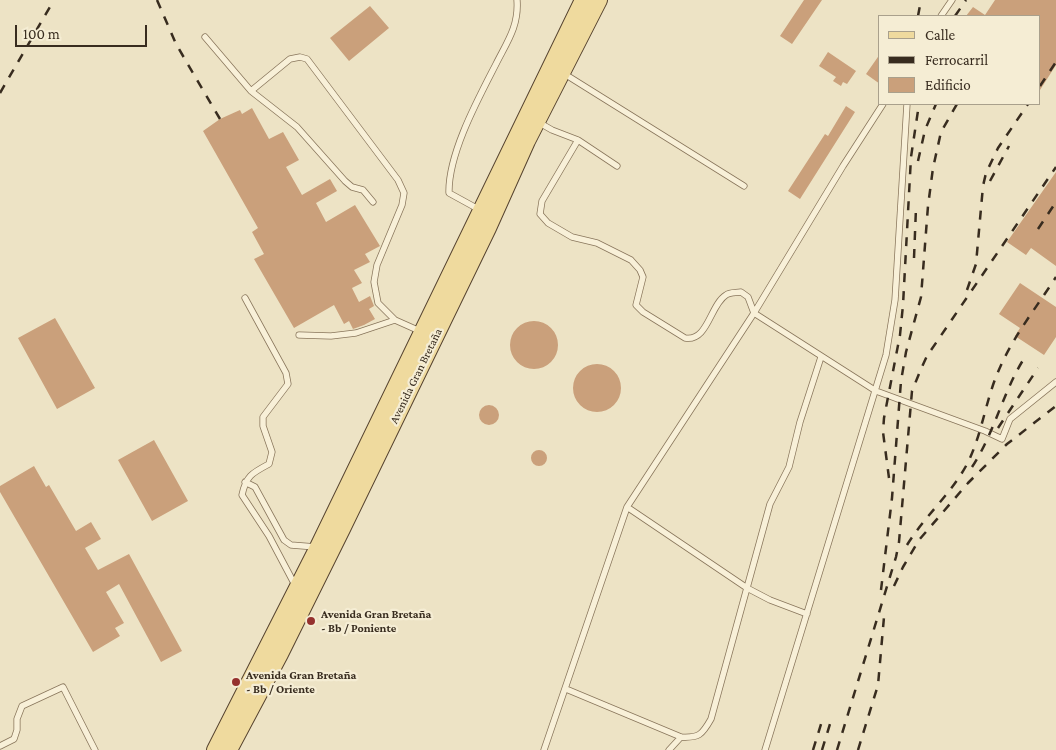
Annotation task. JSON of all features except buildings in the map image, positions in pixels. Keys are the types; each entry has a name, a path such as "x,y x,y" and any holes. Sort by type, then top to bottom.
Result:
{"main road":[{"name":"Avenida Gran Bretaña","path":"215,750 318,547 583,0"},
{"name":"Avenida Gran Bretaña","path":"229,750 280,654 342,529 488,228 537,121 599,0"}],"lane":[{"path":"480,210 449,193 449,183 456,152 478,100 515,27 517,0"},
{"path":"942,15 952,0"},
{"path":"205,37 251,91 297,127 352,187 362,190 373,202"},
{"path":"251,91 290,59 300,57 307,59 398,180 404,193 402,205 377,265 374,282 378,303 395,320 422,332"},
{"path":"561,72 744,186"},
{"path":"544,750 627,507 754,313 843,166 883,105"},
{"path":"765,750 886,355 895,300 907,105"},
{"path":"537,121 552,130 578,140 617,166"},
{"path":"578,140 542,201 540,214 548,223 572,237 597,243 631,260 640,270 643,277 636,305 643,312 685,338 691,340 699,336 721,299 727,294 741,292 748,297 754,313 876,391 1002,439 1010,419 1056,382"},
{"path":"245,298 286,372 288,384 263,417 263,426 272,452 268,464 256,471 245,482 242,495 269,536 297,589"},
{"path":"299,334 332,336 356,333 395,320"},
{"path":"566,689 681,737 694,737 704,731 710,719 770,504 789,467 800,422 821,356"},
{"path":"245,482 255,487 284,540 291,545 318,547"},
{"path":"627,507 747,588 770,600 806,614"},
{"path":"269,536 277,528"},
{"path":"0,746 14,739 17,730 17,719 22,706 63,687 95,750"},
{"path":"669,750 681,737"}],"railway":[{"path":"0,93 54,0"},
{"path":"157,0 176,44 220,119"},
{"path":"918,15 921,0"},
{"path":"956,15 966,0"},
{"path":"1041,84 1056,62"},
{"path":"889,478 883,432 884,418 900,335 911,157 919,105"},
{"path":"918,161 925,130 936,105"},
{"path":"881,590 892,498 901,381 906,352 921,297 933,168 941,132 956,105"},
{"path":"967,290 976,264 983,186 986,173 998,148 1027,105"},
{"path":"990,181 1009,146"},
{"path":"837,750 896,557 899,542 912,391 927,356 1056,167"},
{"path":"1038,229 1056,202"},
{"path":"914,258 916,208"},
{"path":"907,545 960,477 976,443 994,383 1004,359 1017,335 1056,277"},
{"path":"972,467 987,440 1017,370 1025,357"},
{"path":"998,428 1038,368"},
{"path":"894,586 919,540 968,483 1007,444 1056,406"},
{"path":"858,750 878,685 884,617"},
{"path":"813,750 822,721"},
{"path":"822,750 830,724"}],"place":[{"name":"Avenida Gran Bretaña - Bb / Poniente","path":"311,621"},
{"name":"Avenida Gran Bretaña - Bb / Oriente","path":"236,682"}]}
